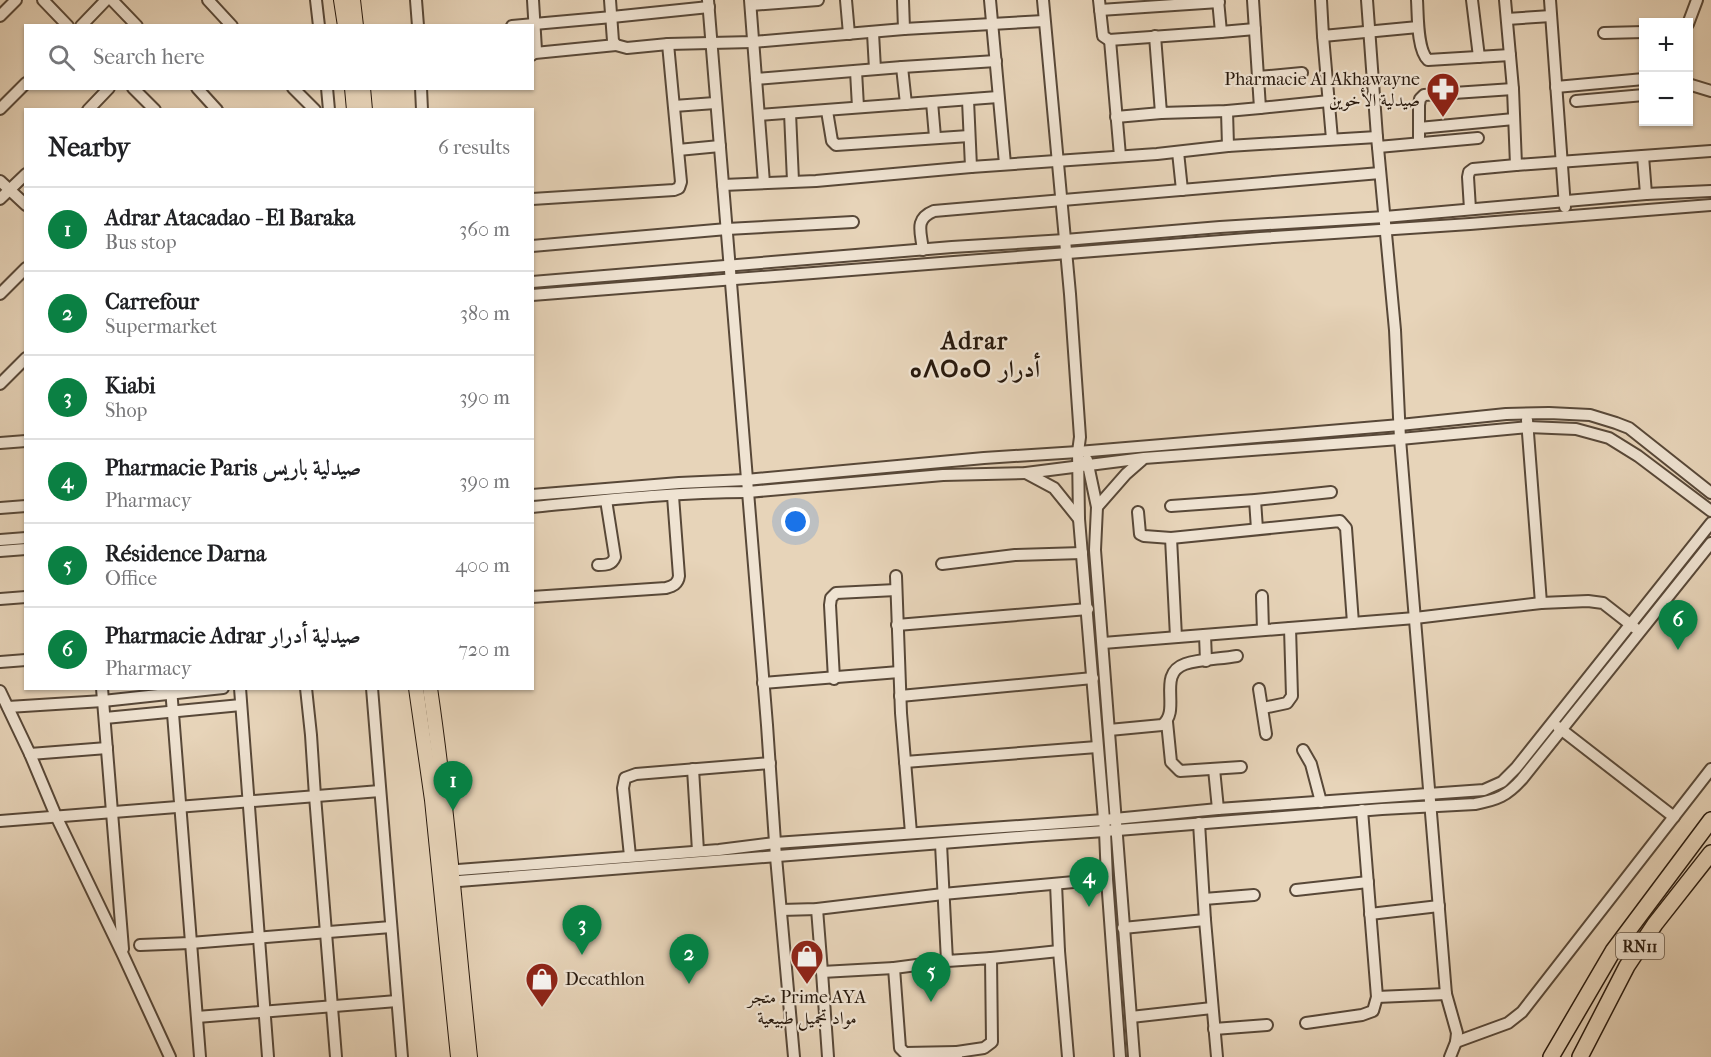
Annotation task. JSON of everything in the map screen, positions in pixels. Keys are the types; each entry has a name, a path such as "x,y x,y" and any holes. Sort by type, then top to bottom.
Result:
{"highway":[{"name":"RN11","path":"1557,1057 1563,1038 1613,951 1711,820"},
{"name":"RN11","path":"1580,1057 1627,966 1655,924 1711,854"},
{"path":"1551,1057 1563,1038"}],"main road":[{"path":"341,0 345,24"},
{"path":"353,0 356,24"},
{"path":"352,90 354,108"},
{"path":"363,90 365,108"},
{"path":"416,690 470,1057"},
{"path":"430,690 445,795 445,877 458,1057"}],"street":[{"path":"0,16 16,0"},
{"path":"43,0 66,24"},
{"path":"83,24 106,0"},
{"path":"208,0 230,24"},
{"path":"416,0 418,24"},
{"path":"533,0 534,54 616,45 627,48 668,44 753,42 904,29 1044,21"},
{"path":"610,0 612,35 616,45"},
{"path":"764,183 751,2 819,0"},
{"path":"846,0 849,34"},
{"path":"903,0 904,29"},
{"path":"990,0 1005,164"},
{"path":"1043,0 1083,465 1079,519 1105,826 1120,1057"},
{"path":"1252,0 1260,108"},
{"path":"1321,0 1332,139"},
{"path":"1367,0 1377,142 1395,330 1400,439 1446,994 1457,1033 1450,1057"},
{"path":"1417,0 1422,51 1428,60 1510,55"},
{"path":"1472,0 1479,57"},
{"path":"1506,0 1516,165"},
{"path":"1550,0 1566,216"},
{"path":"1691,18 1697,0"},
{"path":"318,1 319,24"},
{"path":"1221,32 1218,1 1100,5 1103,36 1106,39 1221,32 1255,29"},
{"path":"119,2 136,24"},
{"path":"535,24 612,17 708,3 776,857 795,1057"},
{"path":"1507,19 1551,16"},
{"path":"1323,36 1418,27"},
{"path":"1604,33 1639,32"},
{"path":"873,33 875,69"},
{"path":"1155,36 1161,113"},
{"path":"1110,39 1120,156"},
{"path":"534,199 677,189 681,185 668,44"},
{"path":"756,79 996,61"},
{"path":"902,67 906,104"},
{"path":"856,72 858,107"},
{"path":"1258,77 1302,73"},
{"path":"1556,87 1639,79"},
{"path":"1602,83 1603,99"},
{"path":"0,109 24,84"},
{"path":"1693,87 1711,92"},
{"path":"1419,143 1419,105 1424,95 1513,89"},
{"path":"90,108 107,90"},
{"path":"135,90 153,108"},
{"path":"199,90 215,108"},
{"path":"295,90 313,108"},
{"path":"327,90 329,108"},
{"path":"421,90 422,108"},
{"path":"1576,101 1639,95"},
{"path":"759,115 998,98"},
{"path":"968,100 971,167"},
{"path":"1116,117 1227,111 1329,101"},
{"path":"932,102 935,137"},
{"path":"674,106 716,103"},
{"path":"827,111 832,141 836,145 969,136"},
{"path":"1227,111 1228,146"},
{"path":"790,113 794,181"},
{"path":"1419,128 1514,119"},
{"path":"723,185 816,181 1332,139 1419,143 1478,138"},
{"path":"678,150 720,146"},
{"path":"1470,209 1468,177 1471,170 1711,151"},
{"path":"1178,152 1182,190"},
{"path":"1643,156 1646,194"},
{"path":"923,250 920,224 922,218 934,211 1380,173"},
{"path":"0,199 24,176"},
{"path":"0,181 24,204"},
{"path":"534,282 1220,227 1385,217 1646,194 1711,191"},
{"path":"534,295 1260,237 1386,230 1711,205"},
{"path":"534,246 853,222"},
{"path":"0,294 24,270"},
{"path":"0,384 24,360"},
{"path":"1527,413 1541,603"},
{"path":"534,495 746,480 1527,413 1590,415 1629,428 1711,493"},
{"path":"534,507 673,495 748,492 943,475 1026,473 1144,458 1528,427 1576,429 1609,438 1638,456 1711,511"},
{"path":"0,443 24,441"},
{"path":"1097,507 1125,474 1144,458"},
{"path":"1083,465 1097,507 1095,550 1134,1057"},
{"path":"1026,473 1054,488 1079,519"},
{"path":"1171,506 1331,492"},
{"path":"534,597 666,588 677,583 679,576 673,495"},
{"path":"598,565 608,565 614,561 615,557 606,500"},
{"path":"1255,500 1257,529"},
{"path":"0,508 24,506"},
{"path":"1138,512 1140,534 1171,538 1340,521 1346,528 1353,623"},
{"path":"1117,825 1218,809 1484,790 1502,782 1523,759 1711,523"},
{"path":"0,540 24,538"},
{"path":"1171,538 1176,637"},
{"path":"445,877 630,856 911,833 1199,823 1475,804 1499,799 1508,794 1533,766 1711,543"},
{"path":"0,551 24,549"},
{"path":"942,564 1015,555 1082,553"},
{"path":"896,576 900,696 911,833"},
{"path":"834,679 831,598 836,593 896,590"},
{"path":"1262,596 1263,630"},
{"path":"0,599 24,597"},
{"path":"1103,643 1415,618 1541,603 1588,601 1603,603 1640,632"},
{"path":"897,625 1088,609"},
{"path":"1263,708 1287,703 1293,696 1290,628"},
{"path":"1205,635 1206,661"},
{"path":"1237,656 1184,665 1175,670 1170,678 1170,714 1167,722 1171,762 1180,771 1241,767"},
{"path":"0,662 24,660"},
{"path":"763,683 899,672"},
{"path":"900,696 1092,678"},
{"path":"1259,689 1266,734"},
{"path":"102,690 123,955"},
{"path":"8,707 103,701 189,690"},
{"path":"240,690 268,1057"},
{"path":"306,690 336,1057"},
{"path":"372,690 402,1057"},
{"path":"0,691 56,816 170,1057"},
{"path":"171,691 200,1057"},
{"path":"105,718 242,705"},
{"path":"1110,730 1162,726 1167,722"},
{"path":"1552,723 1674,817"},
{"path":"905,762 1098,747"},
{"path":"30,754 107,748"},
{"path":"1303,750 1311,764 1321,802"},
{"path":"1523,759 1533,766"},
{"path":"630,856 623,788 626,778 636,774 770,763"},
{"path":"1214,768 1218,809"},
{"path":"693,769 698,851"},
{"path":"1456,1042 1508,1023 1522,1012 1711,769"},
{"path":"0,821 380,791"},
{"path":"1306,1023 1362,1015 1373,1011 1377,997 1362,810"},
{"path":"1199,823 1217,1057"},
{"path":"445,877 555,873 776,857 1031,836 1105,826"},
{"path":"941,844 947,961"},
{"path":"781,910 817,909 943,894 1107,879"},
{"path":"1296,890 1368,882"},
{"path":"1056,884 1068,1057"},
{"path":"1204,899 1254,895"},
{"path":"1370,914 1439,906"},
{"path":"817,909 828,1057"},
{"path":"1123,928 1205,920"},
{"path":"140,945 391,927"},
{"path":"822,972 894,968 1059,951"},
{"path":"894,968 901,1051 957,1054 984,1048 992,1042 991,958"},
{"path":"1377,997 1446,994"},
{"path":"197,1017 397,1001"},
{"path":"1131,1017 1212,1008"},
{"path":"1214,1029 1267,1026"}],"place":[{"name":"Pharmacie Al Akhawayne صيدلية الأخوين","path":"1443,118"},
{"name":"Pharmacie Adrar صيدلية أدرار","path":"1678,650"},
{"name":"Adrar Atacadao - El Baraka","path":"453,811"},
{"name":"Pharmacie Paris صيدلية باريس","path":"1089,907"},
{"name":"Kiabi","path":"582,955"},
{"name":"Carrefour","path":"689,984"},
{"name":"متجر Prime AYA مواد تجميل طبيعية","path":"807,985"},
{"name":"Résidence Darna","path":"931,1002"},
{"name":"Decathlon","path":"542,1008"}],"district":[{"name":"Adrar ⴰⴷⵔⴰⵔ أدرار","path":"975,355"}]}
